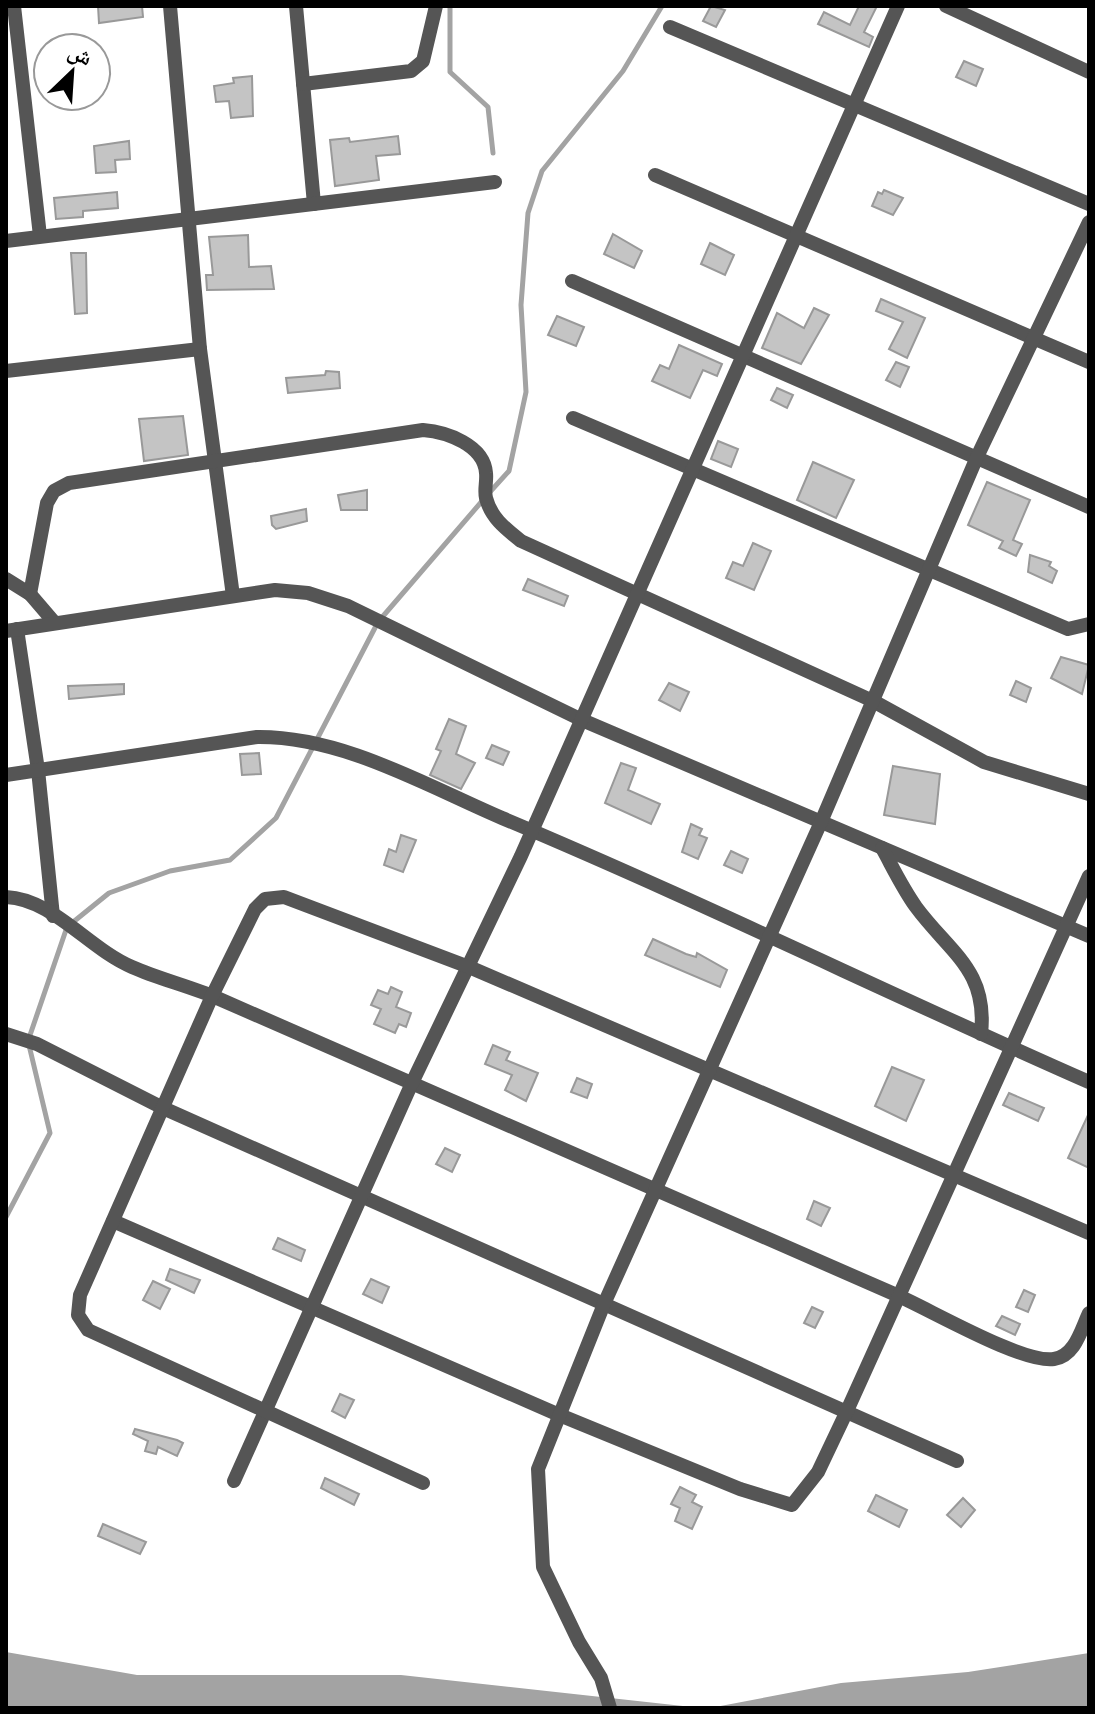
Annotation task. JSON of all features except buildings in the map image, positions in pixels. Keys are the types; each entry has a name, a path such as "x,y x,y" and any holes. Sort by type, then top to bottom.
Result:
{"street":[{"path":"14,6 40,236"},
{"path":"170,6 200,349 233,596"},
{"path":"296,6 314,204"},
{"path":"303,84 411,71 423,61 436,6"},
{"path":"234,1481 412,1083 533,831 691,467 898,6"},
{"path":"946,6 1089,72"},
{"path":"670,27 855,102 1089,204"},
{"path":"655,175 1089,362"},
{"path":"6,241 495,182"},
{"path":"610,1708 601,1678 579,1642 543,1567 538,1469 557,1414 604,1304 821,822 977,457 1089,222"},
{"path":"572,281 1089,507"},
{"path":"6,371 200,349"},
{"path":"573,418 1068,629 1089,624"},
{"path":"30,594 47,503 54,491 69,483 423,430 450,435 477,452 486,469 486,497 498,521 521,541 873,701 984,762 1089,794"},
{"path":"6,579 30,594 54,622"},
{"path":"53,916 38,770 12,630 275,590 308,593 348,606 582,720 1089,936"},
{"path":"6,775 257,737 290,736 351,753 533,831 1089,1082"},
{"path":"882,848 915,905 969,967 983,1009 981,1034"},
{"path":"113,1221 557,1414 740,1489 792,1505 818,1472 846,1413 1089,876"},
{"path":"6,897 39,906 101,951 131,967 212,996 900,1296 1027,1356 1055,1360 1072,1349 1089,1313"},
{"path":"423,1483 88,1330 78,1315 80,1295 212,996 255,909 265,899 284,897 469,967 1089,1233"},
{"path":"6,1034 37,1044 163,1108 363,1194 957,1461"}],"shaded area":[{"path":"6,1652 137,1675 401,1675 701,1708 6,1708"},
{"path":"1089,1653 1089,1708 710,1708 841,1683 968,1672"}],"waterway":[{"path":"450,6 450,72 488,107 493,153"},
{"path":"489,493 509,471 526,392 521,305 528,213 542,171 623,71 662,6"},
{"path":"6,1217 50,1133 28,1041 67,927 109,893 170,871 230,860 276,818 378,622 483,500"}]}
